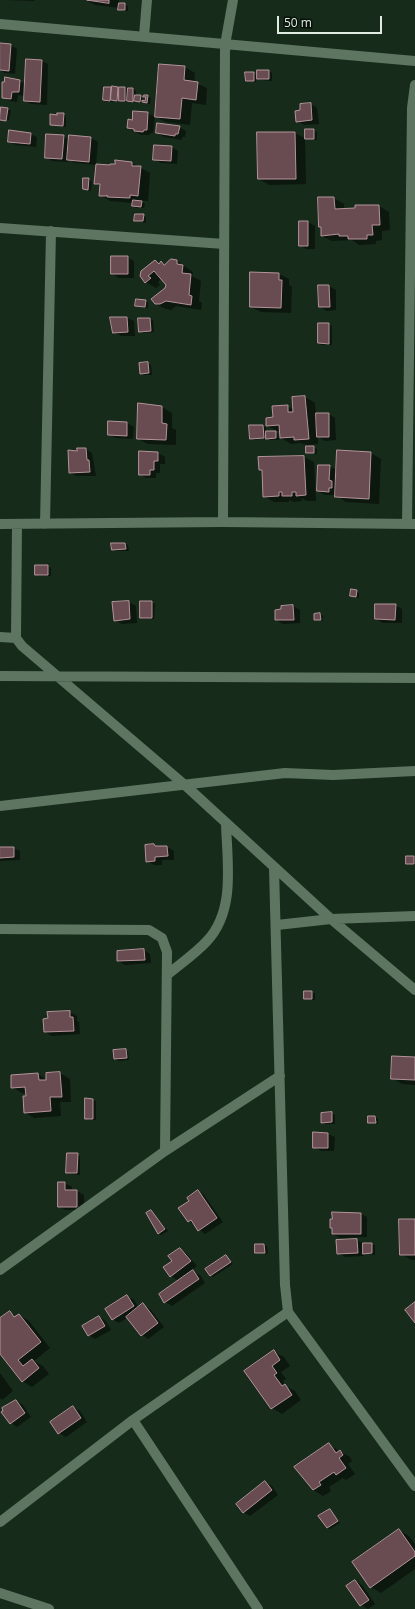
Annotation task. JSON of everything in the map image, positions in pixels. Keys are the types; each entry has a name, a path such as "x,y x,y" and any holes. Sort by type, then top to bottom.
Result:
{"street":[{"path":"144,36 147,0"},
{"path":"223,522 225,45 233,0"},
{"path":"0,24 415,61"},
{"path":"0,524 223,522 411,524 412,108 415,85"},
{"path":"0,228 224,244"},
{"path":"45,524 51,231"},
{"path":"17,524 16,638 26,650 186,786 331,920 415,990"},
{"path":"0,637 16,638"},
{"path":"0,676 415,678"},
{"path":"0,806 186,786 285,773 333,775 415,771"},
{"path":"167,975 206,942 222,916 227,896 226,823"},
{"path":"274,868 277,926 285,1286 288,1312 415,1486"},
{"path":"277,926 331,920 415,916"},
{"path":"0,929 149,930 162,938 166,945 167,975 165,1151"},
{"path":"0,1270 165,1151 280,1076"},
{"path":"0,1522 133,1420 288,1312"},
{"path":"133,1420 258,1609"},
{"path":"0,1593 49,1609"}],"building":[{"path":"87,0 109,0 109,3"},
{"path":"119,3 125,3 125,10 118,10"},
{"path":"0,43 11,44 9,71 0,70"},
{"path":"26,59 42,60 40,102 24,101"},
{"path":"159,64 185,66 184,80 198,82 196,100 182,98 180,119 155,117"},
{"path":"257,70 269,70 269,79 257,79"},
{"path":"245,72 254,72 254,81 246,81"},
{"path":"5,77 20,80 19,92 12,92 11,99 2,98 2,82 4,82"},
{"path":"112,86 118,87 117,101 111,100"},
{"path":"104,87 111,87 110,101 103,100"},
{"path":"119,87 125,87 125,101 119,101"},
{"path":"128,88 133,88 133,102 127,101"},
{"path":"135,95 141,95 140,102 134,101"},
{"path":"144,95 148,95 147,103 142,102 142,100 145,101 146,97 143,97"},
{"path":"311,103 312,120 296,122 295,111 300,110 300,104"},
{"path":"1,107 8,108 6,121 0,120"},
{"path":"133,111 148,112 147,130 144,130 143,132 134,131 134,129 127,128 128,119 132,120"},
{"path":"57,113 64,113 63,126 50,125 50,114 57,115"},
{"path":"157,123 180,126 178,134 175,134 175,136 156,133"},
{"path":"305,129 314,129 314,139 305,139"},
{"path":"9,130 31,133 30,144 8,142"},
{"path":"257,132 295,132 296,179 258,179"},
{"path":"46,134 64,135 62,159 45,158"},
{"path":"69,135 91,137 89,162 67,160"},
{"path":"154,145 172,146 171,161 153,160"},
{"path":"115,160 132,162 132,166 141,166 138,196 130,195 130,198 107,197 107,195 99,196 100,184 94,184 96,164 115,164"},
{"path":"83,178 89,178 88,190 83,189"},
{"path":"318,197 334,197 335,209 355,208 355,205 379,205 380,225 372,225 373,235 367,235 367,239 348,239 348,236 339,236 339,234 321,236 321,227 319,227"},
{"path":"133,200 142,201 141,207 132,206"},
{"path":"135,214 144,214 143,221 134,221"},
{"path":"299,221 308,221 308,246 299,246"},
{"path":"111,256 128,256 128,274 111,274"},
{"path":"171,259 177,260 177,264 183,265 182,273 191,274 189,295 192,296 191,305 166,301 160,304 155,304 151,299 165,288 166,285 154,271 148,276 151,278 145,283 140,276 141,271 155,260 159,264 161,261 164,265"},
{"path":"250,272 279,273 279,280 282,280 281,308 250,307"},
{"path":"318,285 329,285 330,307 319,307"},
{"path":"136,299 146,300 145,307 135,306"},
{"path":"110,317 127,317 128,332 113,333"},
{"path":"138,318 150,318 151,331 139,332"},
{"path":"318,323 329,323 329,344 318,343"},
{"path":"148,362 149,373 140,374 139,363"},
{"path":"305,396 309,439 294,440 294,437 280,438 279,425 266,426 266,418 273,417 272,406 288,405 288,412 293,412 292,397"},
{"path":"138,403 162,406 162,423 167,424 166,440 137,439"},
{"path":"316,413 329,413 329,437 317,437"},
{"path":"108,421 127,422 127,436 108,435"},
{"path":"249,425 263,425 264,438 250,439"},
{"path":"266,431 276,431 276,438 266,439"},
{"path":"306,446 314,446 314,453 306,453"},
{"path":"77,448 86,448 90,472 69,473 68,450 77,451"},
{"path":"337,450 371,452 369,499 335,497"},
{"path":"139,451 158,452 158,461 154,461 154,470 150,470 150,475 139,475"},
{"path":"304,456 306,495 296,496 296,492 292,492 292,496 282,496 282,492 279,492 279,496 263,497 262,470 259,470 258,457"},
{"path":"318,465 330,465 329,480 332,481 332,488 329,488 329,492 317,491"},
{"path":"111,543 125,543 126,549 112,550"},
{"path":"35,565 48,565 48,575 35,575"},
{"path":"351,589 357,590 356,597 350,596"},
{"path":"129,601 130,619 114,621 112,602"},
{"path":"140,601 152,601 152,618 140,618"},
{"path":"375,604 396,604 395,620 375,619"},
{"path":"293,605 294,620 275,620 275,610 281,609 281,606"},
{"path":"320,613 321,620 314,620 314,614"},
{"path":"154,844 155,846 167,846 168,856 155,857 155,861 146,862 145,845"},
{"path":"0,847 14,847 14,857 0,858"},
{"path":"406,856 414,856 414,864 406,864"},
{"path":"144,949 145,960 117,961 117,951"},
{"path":"304,991 312,991 312,999 304,999"},
{"path":"70,1011 70,1017 73,1017 74,1031 44,1032 43,1019 48,1018 47,1012"},
{"path":"126,1049 127,1058 114,1059 113,1050"},
{"path":"392,1056 415,1057 415,1080 391,1079"},
{"path":"60,1072 62,1097 50,1097 51,1111 24,1113 23,1096 26,1096 25,1087 11,1088 11,1075 38,1073 39,1080 46,1080 46,1073"},
{"path":"85,1098 93,1099 93,1119 85,1119"},
{"path":"332,1112 332,1122 321,1123 321,1113"},
{"path":"368,1116 375,1116 376,1123 368,1123"},
{"path":"313,1132 328,1133 328,1148 313,1148"},
{"path":"67,1153 78,1153 77,1173 66,1173"},
{"path":"58,1182 65,1182 65,1190 77,1190 77,1207 58,1207"},
{"path":"198,1190 217,1218 198,1231 191,1220 188,1222 178,1208 189,1201 187,1198"},
{"path":"151,1210 165,1229 158,1234 146,1213"},
{"path":"332,1212 361,1213 361,1234 332,1234 330,1219 332,1219"},
{"path":"399,1219 415,1219 415,1255 400,1255"},
{"path":"357,1239 358,1253 337,1254 336,1240"},
{"path":"363,1243 372,1243 372,1253 363,1254"},
{"path":"255,1244 264,1244 265,1253 255,1253"},
{"path":"180,1248 191,1261 170,1277 163,1267 172,1261 168,1256"},
{"path":"226,1255 231,1262 210,1276 205,1269"},
{"path":"193,1270 199,1279 164,1303 159,1294"},
{"path":"127,1295 134,1306 112,1320 105,1309"},
{"path":"415,1302 415,1323 405,1310"},
{"path":"143,1303 158,1323 141,1336 126,1317"},
{"path":"10,1311 14,1317 19,1314 41,1342 18,1360 23,1366 32,1359 39,1368 22,1382 0,1354 0,1318"},
{"path":"99,1316 105,1326 88,1336 82,1326"},
{"path":"274,1350 280,1360 272,1366 277,1373 274,1375 282,1386 285,1384 292,1395 271,1409 244,1371"},
{"path":"16,1400 25,1413 10,1424 1,1412 3,1411 2,1408"},
{"path":"73,1406 81,1418 58,1434 50,1422"},
{"path":"329,1443 336,1453 340,1450 343,1455 339,1458 346,1468 336,1475 334,1472 319,1482 321,1485 313,1490 294,1467"},
{"path":"265,1481 272,1490 243,1513 236,1504"},
{"path":"330,1509 338,1521 327,1528 318,1516"},
{"path":"399,1529 415,1552 415,1556 370,1588 352,1562"},
{"path":"355,1580 369,1600 360,1606 346,1586"}]}
